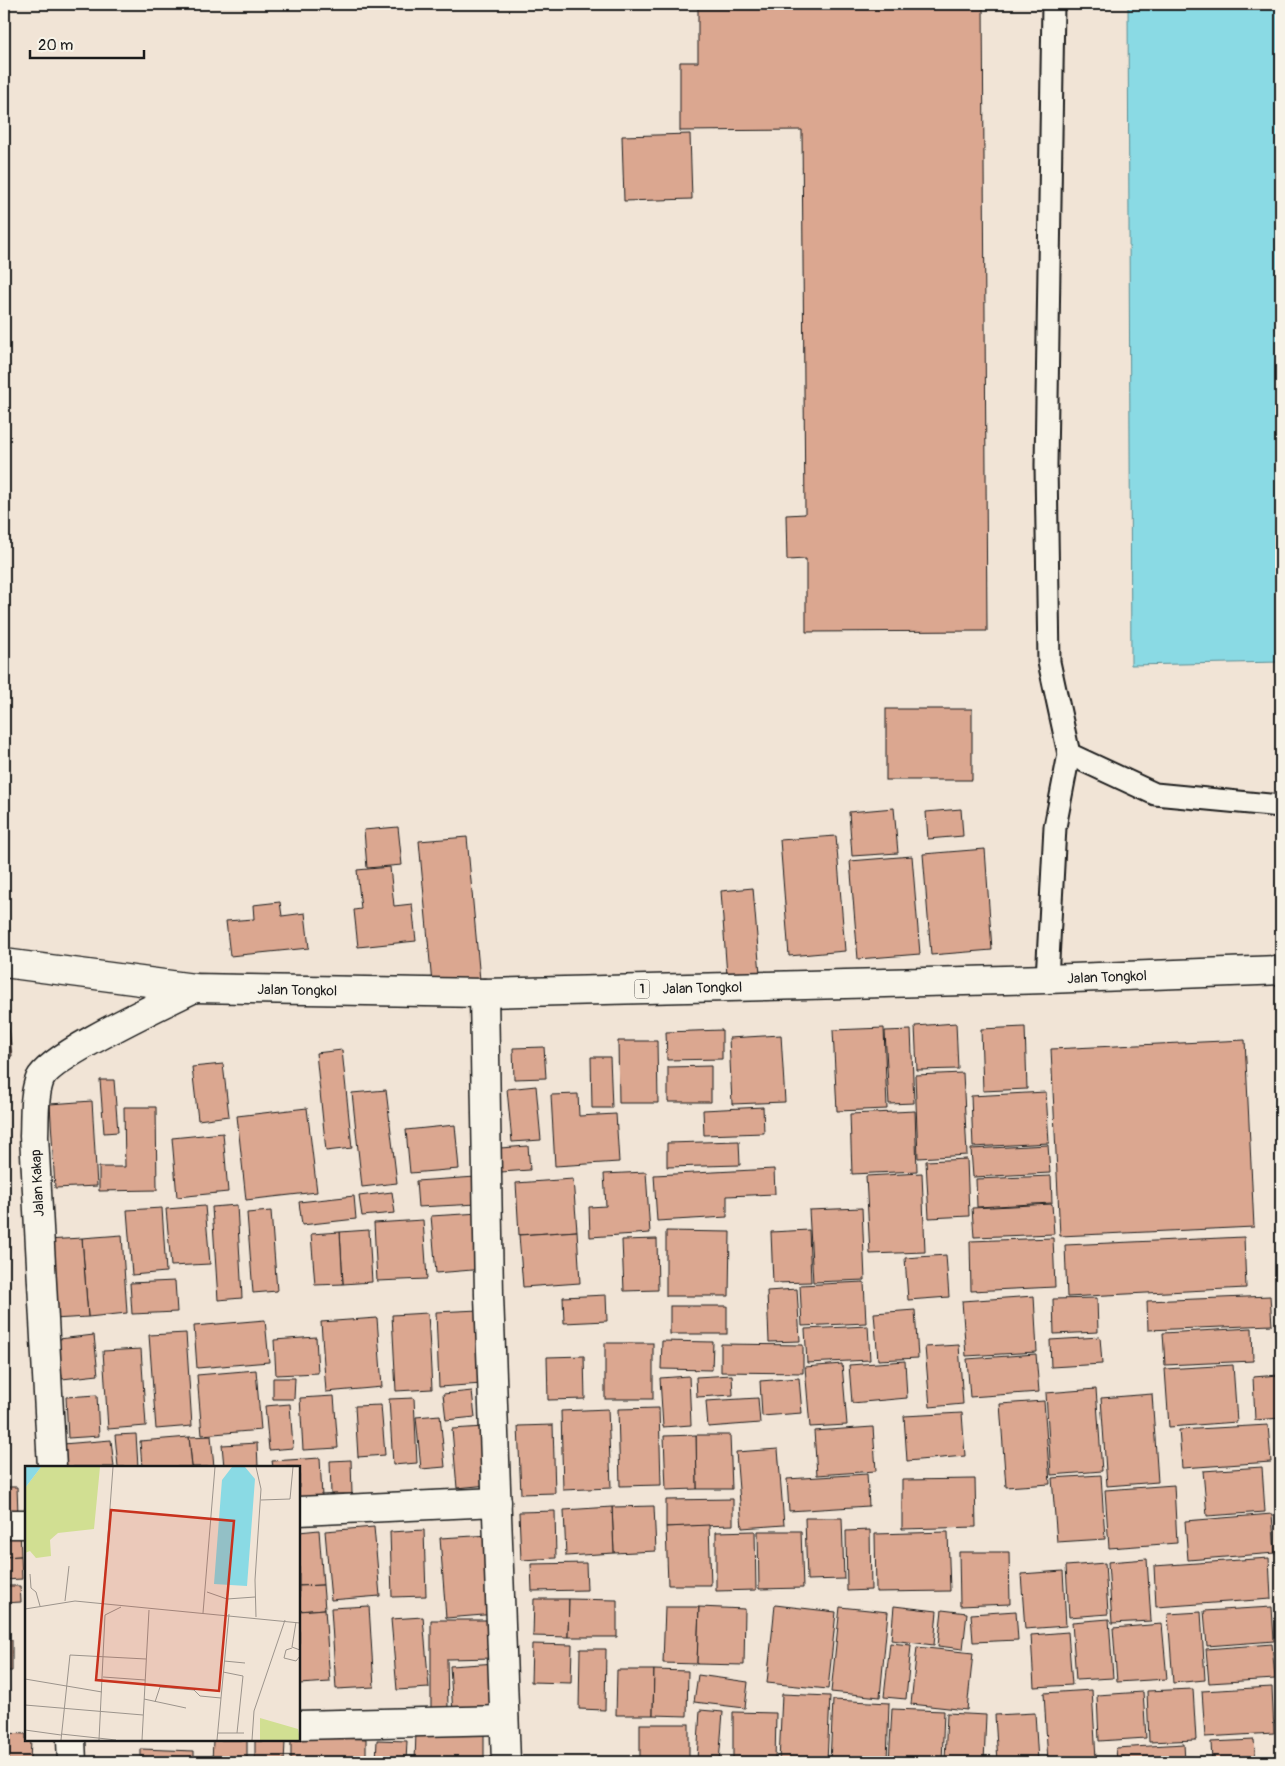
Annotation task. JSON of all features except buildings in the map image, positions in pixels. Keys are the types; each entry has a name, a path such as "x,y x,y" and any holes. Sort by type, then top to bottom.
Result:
{"main road":[{"name":"Jalan Tongkol","path":"4,963 194,988 484,993 1047,979 1281,970"},
{"name":"Jalan Kakap","path":"52,1466 34,1136 37,1088 46,1069 90,1041 194,988"},
{"path":"484,993 489,1295 506,1762"},
{"path":"300,1511 497,1502"},
{"path":"4,1524 25,1524"},
{"path":"300,1725 504,1720"},
{"path":"71,1741 72,1762"}],"lane":[{"path":"1047,979 1055,827 1069,754 1048,662 1046,465 1053,4"},
{"path":"1069,754 1155,794 1281,806"}],"water":[{"path":"1128,4 1281,4 1281,662 1131,665"}]}
